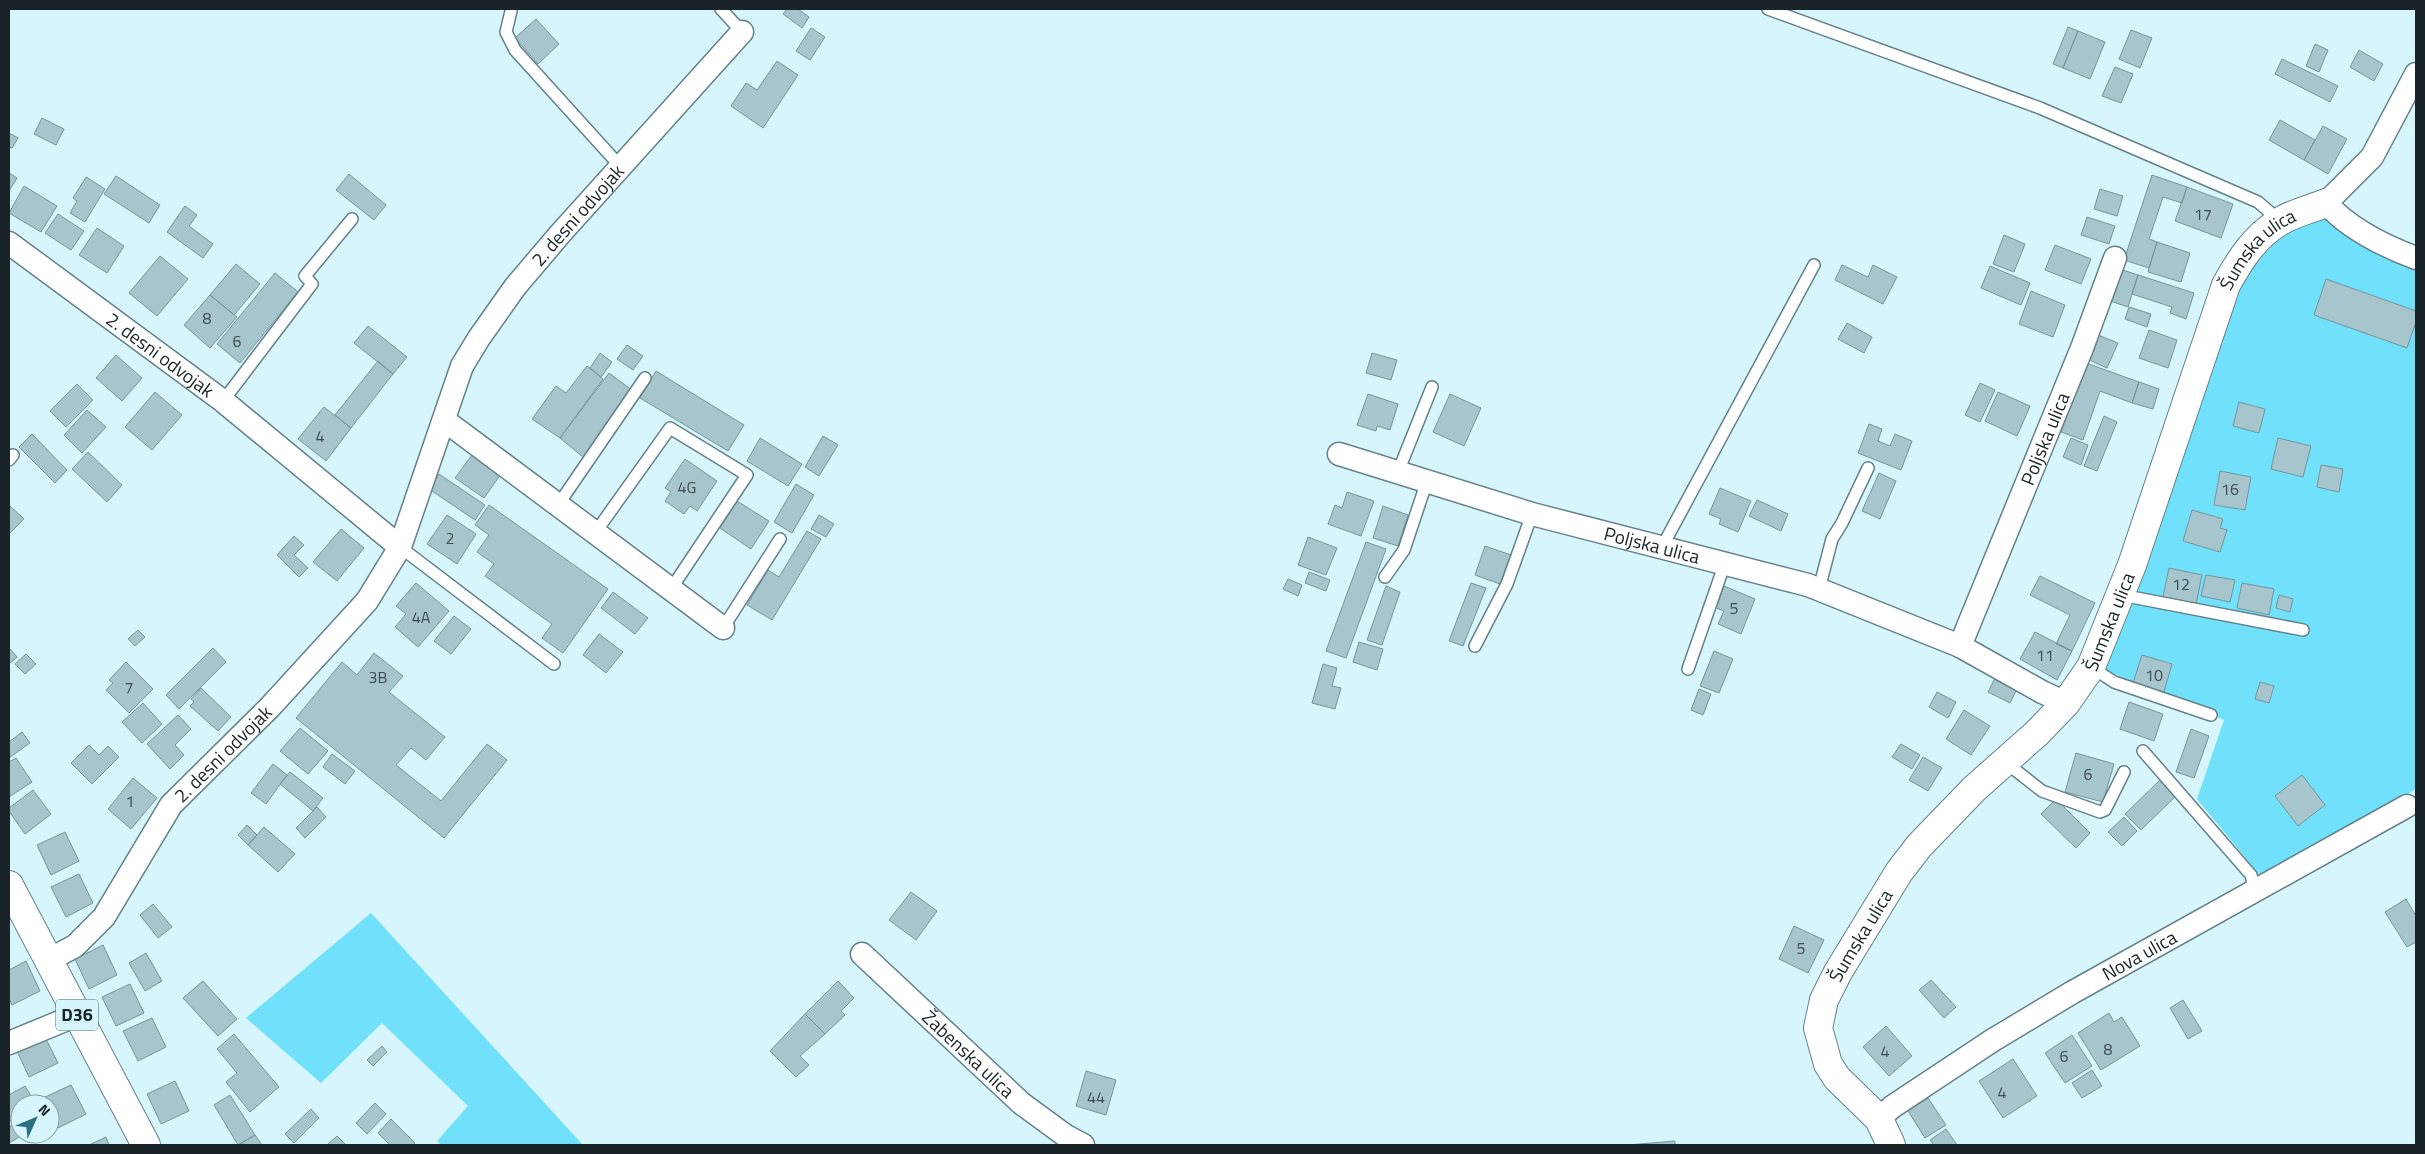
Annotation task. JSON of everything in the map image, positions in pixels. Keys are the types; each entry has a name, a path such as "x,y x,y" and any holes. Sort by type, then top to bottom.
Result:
{"street":[{"name":"2. desni odvojak","path":"49,960 75,946 104,917 172,805 270,708 336,638 367,601 400,547 462,366 479,338 515,287 620,166 742,32"},
{"name":"Šumska ulica","path":"1891,1145 1879,1119 1837,1078 1828,1064 1818,1028 1824,1000 1838,972 1909,859 1947,816 2066,703 2090,667 2121,595 2226,285 2241,258 2258,238 2280,221 2326,203 2372,157 2416,74"},
{"path":"2326,203 2337,215 2365,234 2416,258"},
{"name":"2. desni odvojak","path":"9,243 224,401 400,547"},
{"name":"Poljska ulica","path":"1960,646 2082,348 2115,258"},
{"path":"444,420 723,628"},
{"name":"Poljska ulica","path":"1340,454 1532,514 1726,563 1819,590 1960,646 2042,692 2066,703"},
{"name":"Nova ulica","path":"1879,1119 1892,1107 1993,1040 2072,992 2412,804"},
{"name":"D36","path":"11,893 49,960 146,1145"},
{"name":"Žabenska ulica","path":"862,954 1021,1103 1066,1136 1083,1145"},
{"path":"9,1042 77,1015"}],"lane":[{"path":"721,9 742,32"},
{"path":"1768,9 2040,108 2258,202 2280,221"},
{"path":"511,11 506,32 515,50 620,166"},
{"path":"224,401 312,284 305,276 352,219"},
{"path":"1662,547 1814,265"},
{"path":"558,504 645,378"},
{"path":"1398,472 1432,387"},
{"path":"595,533 670,428 747,475 671,589"},
{"path":"1819,590 1832,538 1868,468"},
{"path":"1385,577 1404,550 1426,481"},
{"path":"1475,646 1507,584 1532,514"},
{"path":"723,628 780,539"},
{"path":"400,547 554,664"},
{"path":"1688,669 1726,563"},
{"path":"2121,595 2303,630"},
{"path":"2090,667 2114,682 2211,715"},
{"path":"2143,751 2251,875 2256,890"},
{"path":"2005,762 2042,791 2100,812 2105,810 2124,772"}],"shaded area":[{"path":"2326,218 2416,257 2416,789 2263,879 2197,799 2224,720 2103,669 2232,296 2260,247 2310,219"},
{"path":"371,913 583,1145 441,1145 437,1141 468,1106 382,1023 321,1083 246,1018"}],"building":[{"path":"787,9 798,9 809,17 802,28 783,14"},
{"path":"536,19 559,44 538,64 515,38"},
{"path":"2068,27 2078,31 2063,68 2053,64"},
{"path":"811,28 825,37 810,60 796,51"},
{"path":"2131,30 2152,38 2140,68 2119,59"},
{"path":"2078,31 2105,42 2090,79 2063,68"},
{"path":"2315,44 2328,50 2319,72 2306,66"},
{"path":"2359,50 2383,64 2374,81 2350,67"},
{"path":"2282,59 2338,86 2330,102 2275,74"},
{"path":"777,61 798,75 763,128 731,106 746,83 757,90"},
{"path":"2115,67 2133,74 2121,103 2102,96"},
{"path":"42,118 64,129 56,145 34,134"},
{"path":"2280,120 2315,140 2304,160 2269,140"},
{"path":"2323,126 2347,139 2328,174 2304,160"},
{"path":"9,133 18,138 12,148 9,147"},
{"path":"9,173 17,178 9,191"},
{"path":"349,174 386,205 374,220 336,190"},
{"path":"2152,175 2187,187 2182,203 2163,197 2149,239 2157,242 2149,268 2124,260"},
{"path":"116,176 160,205 149,223 104,194"},
{"path":"86,177 105,189 85,222 70,213 77,201 73,198"},
{"path":"24,186 57,206 41,232 9,213"},
{"path":"2187,187 2233,204 2221,238 2175,221"},
{"path":"2100,189 2123,196 2117,216 2094,209"},
{"path":"185,206 197,215 189,226 213,244 203,258 167,232"},
{"path":"58,214 84,231 71,250 45,233"},
{"path":"2087,217 2115,226 2109,244 2081,235"},
{"path":"97,228 124,246 107,273 79,255"},
{"path":"2004,235 2025,244 2014,272 1993,264"},
{"path":"2157,242 2190,253 2181,282 2148,272"},
{"path":"2055,245 2091,259 2081,284 2045,270"},
{"path":"160,256 188,279 157,316 129,293"},
{"path":"236,264 260,284 234,315 210,295"},
{"path":"1842,265 1868,277 1873,265 1897,277 1883,304 1835,280"},
{"path":"1990,266 2030,283 2021,305 1981,288"},
{"path":"2120,269 2138,275 2128,307 2110,301"},
{"path":"275,273 298,292 240,363 217,344"},
{"path":"2138,275 2194,293 2186,319 2170,313 2172,307 2132,294"},
{"path":"2326,279 2416,311 2416,322 2407,348 2314,315"},
{"path":"2031,291 2065,305 2053,337 2019,324"},
{"path":"210,295 237,317 210,348 184,325"},
{"path":"2129,307 2151,314 2147,327 2125,319"},
{"path":"1847,323 1872,337 1864,353 1838,339"},
{"path":"368,326 407,357 393,374 354,343"},
{"path":"2149,330 2177,340 2168,368 2139,358"},
{"path":"2098,335 2118,343 2107,368 2087,359"},
{"path":"627,345 643,356 633,370 617,359"},
{"path":"600,353 612,362 601,377 590,368"},
{"path":"1372,353 1397,360 1391,380 1366,373"},
{"path":"116,355 142,378 122,401 96,378"},
{"path":"378,361 393,374 351,428 335,415"},
{"path":"2086,363 2139,382 2132,403 2100,391 2083,440 2061,432"},
{"path":"587,366 603,379 560,438 532,419 556,386 566,393"},
{"path":"656,371 744,425 728,451 640,398"},
{"path":"609,373 633,391 583,457 560,438"},
{"path":"2139,382 2159,389 2153,409 2132,403"},
{"path":"1980,383 1995,390 1980,422 1965,415"},
{"path":"77,384 93,400 66,427 50,411"},
{"path":"155,392 182,415 152,450 125,427"},
{"path":"1998,392 2030,406 2017,436 1985,421"},
{"path":"1368,394 1398,404 1390,430 1377,426 1376,431 1357,425"},
{"path":"1450,394 1481,408 1464,446 1433,432"},
{"path":"2239,402 2265,409 2259,433 2233,426"},
{"path":"324,407 351,428 326,461 298,439"},
{"path":"87,410 106,427 82,453 64,435"},
{"path":"2104,416 2117,422 2097,471 2084,466"},
{"path":"1869,424 1882,429 1878,441 1890,446 1895,434 1912,441 1901,470 1858,453"},
{"path":"32,434 67,470 55,483 19,447"},
{"path":"823,436 838,445 819,476 805,467"},
{"path":"760,438 802,464 788,486 747,461"},
{"path":"2071,438 2088,445 2081,465 2063,457"},
{"path":"2278,438 2311,446 2303,477 2271,469"},
{"path":"475,451 503,471 484,498 455,478"},
{"path":"88,452 122,485 107,502 72,469"},
{"path":"685,459 717,481 697,511 690,506 684,514 665,501 671,492 665,488"},
{"path":"2321,465 2343,469 2339,492 2317,487"},
{"path":"2220,471 2251,477 2245,510 2214,505"},
{"path":"1879,473 1896,481 1880,519 1862,511"},
{"path":"439,474 485,505 475,520 429,489"},
{"path":"796,484 814,495 792,533 774,522"},
{"path":"1720,488 1751,501 1738,532 1719,524 1721,519 1709,514"},
{"path":"1347,492 1374,501 1361,536 1328,524 1335,505 1342,508"},
{"path":"1757,500 1788,514 1781,531 1749,516"},
{"path":"737,501 769,521 751,549 720,528"},
{"path":"9,505 24,519 9,534"},
{"path":"489,505 608,589 563,653 542,638 552,624 485,576 494,564 477,552 489,535 475,525"},
{"path":"1383,506 1408,515 1398,546 1373,538"},
{"path":"2192,510 2223,519 2220,528 2227,530 2220,552 2183,541"},
{"path":"447,515 476,534 457,564 427,544"},
{"path":"819,515 834,524 826,537 811,529"},
{"path":"341,529 364,548 337,581 313,562"},
{"path":"807,531 821,539 772,620 747,605 768,570 779,577"},
{"path":"294,536 304,545 294,555 308,568 299,577 277,555"},
{"path":"1308,537 1337,548 1326,575 1298,565"},
{"path":"1366,542 1386,549 1346,658 1326,651"},
{"path":"1485,546 1511,555 1500,584 1475,575"},
{"path":"2169,568 2202,575 2196,604 2163,597"},
{"path":"1309,572 1330,580 1326,591 1305,583"},
{"path":"2206,575 2235,580 2230,602 2201,596"},
{"path":"2040,576 2095,603 2072,651 2056,644 2070,615 2030,595"},
{"path":"1288,579 1302,585 1298,596 1283,589"},
{"path":"416,583 449,611 418,647 395,627 406,614 396,606"},
{"path":"1471,583 1486,588 1463,646 1449,641"},
{"path":"2242,583 2274,589 2269,615 2237,608"},
{"path":"1386,586 1400,592 1382,645 1367,640"},
{"path":"1724,586 1755,599 1741,634 1718,624 1724,611 1716,608"},
{"path":"613,592 648,618 635,634 601,608"},
{"path":"2279,595 2293,599 2290,612 2276,608"},
{"path":"454,616 471,629 451,654 434,641"},
{"path":"138,630 145,637 135,646 128,639"},
{"path":"2035,632 2072,651 2057,680 2020,659"},
{"path":"599,634 623,652 606,673 583,655"},
{"path":"1359,642 1383,649 1377,670 1353,662"},
{"path":"9,648 17,657 9,664"},
{"path":"213,648 226,662 179,709 166,695"},
{"path":"1714,651 1733,659 1719,693 1700,686"},
{"path":"374,653 403,676 389,692 445,737 426,760 411,748 396,765 441,801 487,744 507,760 444,838 296,718 342,662 357,675"},
{"path":"26,654 36,664 25,674 15,664"},
{"path":"2142,655 2172,664 2164,692 2133,683"},
{"path":"126,662 153,689 129,713 106,690 113,683 109,680"},
{"path":"1323,664 1337,668 1332,686 1341,688 1335,709 1312,703"},
{"path":"1996,676 2018,687 2010,703 1988,692"},
{"path":"2260,682 2274,686 2269,703 2255,699"},
{"path":"201,688 231,717 218,731 190,706 194,702 191,699"},
{"path":"1699,689 1711,694 1703,715 1691,710"},
{"path":"1937,692 1956,702 1948,718 1929,707"},
{"path":"2129,702 2163,714 2154,741 2120,729"},
{"path":"143,703 162,724 142,743 122,722"},
{"path":"1964,710 1990,726 1971,755 1946,739"},
{"path":"178,715 191,729 175,745 184,755 170,769 147,744"},
{"path":"300,728 328,751 308,774 280,751"},
{"path":"2191,729 2209,736 2194,778 2176,772"},
{"path":"22,732 30,743 9,758 9,742"},
{"path":"1901,744 1920,755 1912,769 1892,757"},
{"path":"89,745 99,755 108,746 119,757 92,784 71,763"},
{"path":"2076,753 2114,764 2103,802 2065,792"},
{"path":"332,754 355,771 345,784 323,767"},
{"path":"1923,757 1942,768 1928,791 1909,780"},
{"path":"16,758 32,782 9,797 9,762"},
{"path":"273,764 287,775 266,804 251,793"},
{"path":"290,772 323,798 313,811 280,784"},
{"path":"2302,775 2325,805 2298,826 2275,796"},
{"path":"133,778 157,798 131,829 108,809"},
{"path":"2160,780 2176,796 2141,830 2125,814"},
{"path":"33,790 51,814 25,834 9,811 9,808"},
{"path":"2056,799 2090,833 2076,848 2041,814"},
{"path":"317,807 326,817 305,838 296,828"},
{"path":"2124,817 2137,831 2122,846 2108,832"},
{"path":"247,825 257,835 248,845 238,835"},
{"path":"264,827 295,854 278,872 248,845"},
{"path":"65,832 79,861 51,875 37,845"},
{"path":"79,874 93,903 66,917 51,887"},
{"path":"911,892 937,911 916,940 889,920"},
{"path":"2406,899 2416,916 2416,942 2407,947 2385,912"},
{"path":"153,904 172,927 158,938 140,915"},
{"path":"1794,926 1824,940 1808,973 1779,959"},
{"path":"103,945 117,975 89,989 75,959"},
{"path":"146,953 162,981 145,991 129,963"},
{"path":"26,961 40,991 12,1005 9,998 9,970"},
{"path":"1931,980 1956,1007 1944,1018 1919,990"},
{"path":"203,981 237,1019 218,1036 183,998"},
{"path":"838,981 854,998 841,1011 845,1015 825,1034 805,1014"},
{"path":"130,984 144,1013 116,1026 102,997"},
{"path":"2183,1000 2202,1031 2188,1039 2170,1008"},
{"path":"2109,1013 2114,1022 2122,1017 2140,1046 2101,1070 2078,1033"},
{"path":"805,1014 825,1034 800,1056 809,1065 796,1077 770,1051"},
{"path":"152,1018 166,1047 138,1061 123,1031"},
{"path":"1886,1026 1912,1056 1889,1076 1863,1047"},
{"path":"43,1033 58,1063 29,1077 15,1047"},
{"path":"234,1034 279,1087 250,1112 226,1082 237,1073 217,1049"},
{"path":"2072,1035 2092,1066 2065,1083 2045,1053"},
{"path":"382,1046 387,1052 373,1066 367,1060"},
{"path":"2013,1059 2037,1096 2003,1118 1979,1081"},
{"path":"2092,1070 2102,1086 2082,1098 2072,1083"},
{"path":"1086,1071 1116,1080 1106,1115 1076,1106"},
{"path":"175,1081 189,1111 161,1124 147,1094"},
{"path":"71,1085 86,1114 60,1127 60,1094 52,1094"},
{"path":"25,1086 30,1094 11,1094"},
{"path":"10,1094 9,1122 9,1095"},
{"path":"230,1095 255,1135 238,1145 214,1105"},
{"path":"1928,1098 1946,1125 1925,1138 1908,1111"},
{"path":"375,1103 386,1114 367,1134 356,1123"},
{"path":"311,1109 319,1118 294,1143 285,1134"},
{"path":"391,1119 415,1143 413,1145 390,1145 378,1133"},
{"path":"10,1126 9,1143 9,1127"},
{"path":"1946,1129 1957,1145 1934,1145 1930,1140"},
{"path":"255,1135 262,1145 238,1145"},
{"path":"337,1136 346,1145 327,1145"},
{"path":"106,1137 109,1145 89,1145"},
{"path":"1675,1141 1675,1145 1628,1145"}]}
